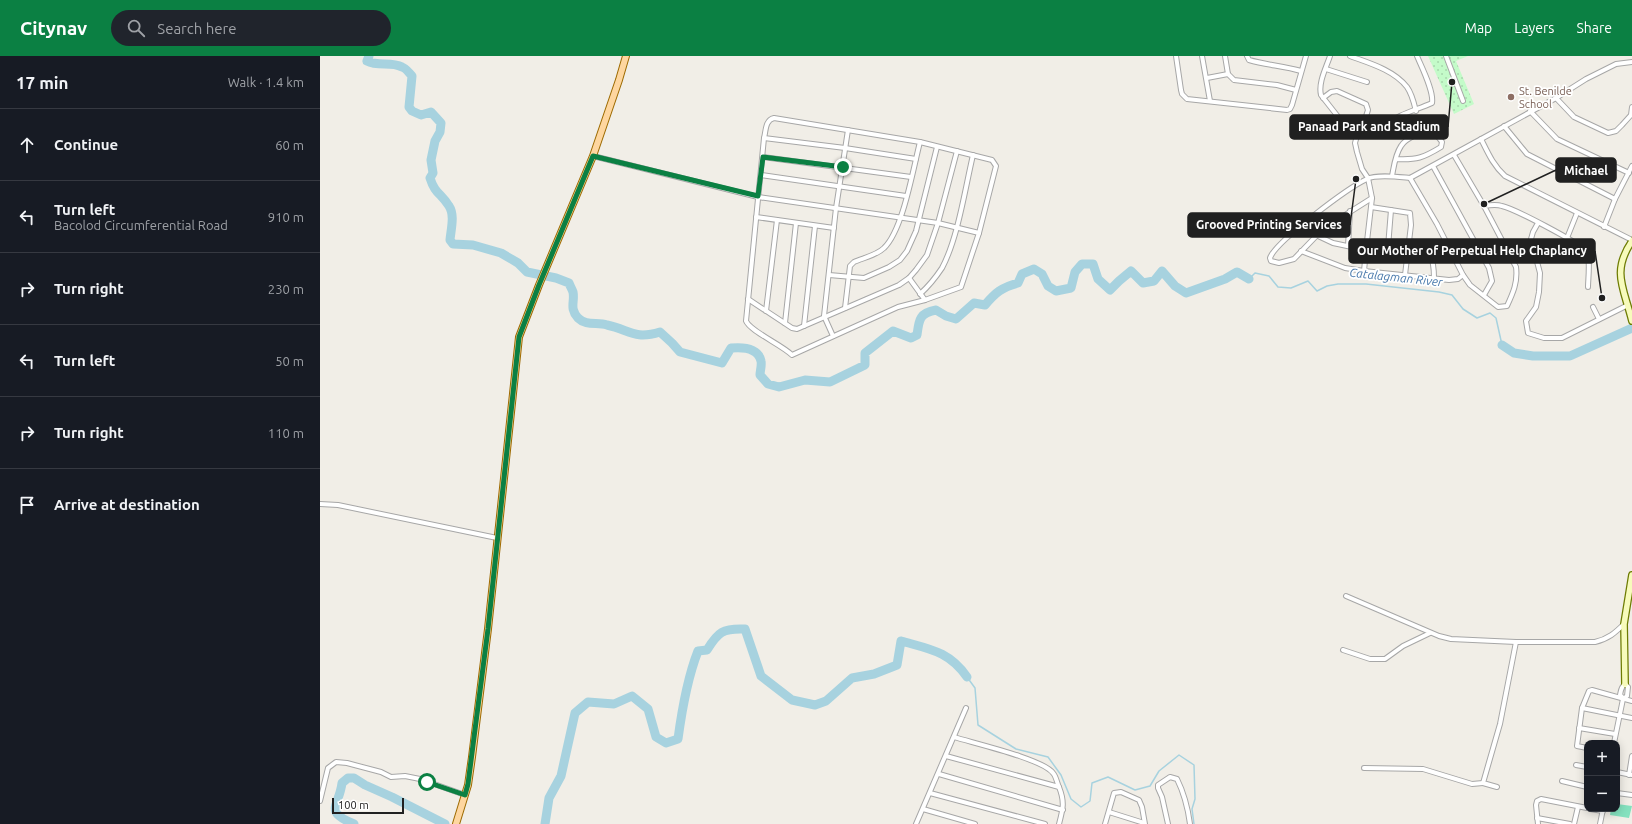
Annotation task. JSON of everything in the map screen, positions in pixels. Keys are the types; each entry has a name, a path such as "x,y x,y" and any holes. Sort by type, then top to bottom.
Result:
{"main road":[{"path":"456,822 465,795 469,775 484,662 519,337 546,267 593,156 626,56"}],"street":[{"path":"1176,56 1182,94 1187,99 1287,110 1290,109 1292,105 1306,56"},
{"path":"1202,56 1210,101"},
{"path":"1225,56 1228,74 1234,80 1296,90"},
{"path":"1247,56 1249,60 1280,65 1301,71"},
{"path":"1330,56 1320,90 1323,98 1343,123 1359,132 1372,132 1380,130 1400,116 1416,111 1432,102 1428,83 1417,56"},
{"path":"1350,56 1375,65 1396,76 1408,88 1416,111"},
{"path":"1446,56 1463,102"},
{"path":"1372,198 1316,235 1294,259 1286,262 1275,263 1270,258 1271,254 1284,241 1304,224 1368,178 1392,176 1410,178 1556,98 1586,79 1616,64 1632,62"},
{"path":"1326,69 1367,82"},
{"path":"1207,78 1228,74"},
{"path":"1323,98 1331,92 1337,91 1366,104 1368,110 1355,142 1362,169 1368,178 1372,198 1364,271"},
{"path":"1556,98 1574,117 1608,133 1616,131 1622,125 1631,115 1632,107"},
{"path":"1530,111 1557,138 1629,173"},
{"path":"774,118 848,130 920,142 957,151 992,160 996,166 979,233 961,287 925,300 898,307 792,355 786,349 750,327 746,321 764,138 768,122 770,119 774,118"},
{"path":"1504,126 1527,154 1615,200"},
{"path":"833,336 824,316 836,208 848,130"},
{"path":"1392,176 1396,159 1401,145 1407,140 1419,134 1431,132 1438,135 1442,142 1441,147 1414,160 1396,159"},
{"path":"764,138 916,159"},
{"path":"1481,139 1491,161 1505,176 1632,240 1624,253 1620,268 1620,277 1632,321"},
{"path":"845,308 850,266 854,262 883,249 890,242 901,218 920,142"},
{"path":"829,275 864,278 889,267 900,260 911,244 919,220 938,147"},
{"path":"748,299 795,329 899,285 909,278 927,256 938,223 957,151"},
{"path":"920,294 942,268 950,250 973,155"},
{"path":"1410,178 1437,224 1463,275 1470,285 1498,307 1507,306 1514,291 1517,276 1516,266 1484,206 1454,155"},
{"path":"593,156 758,196 938,223 979,233"},
{"path":"763,157 911,177"},
{"path":"1433,166 1489,268 1492,281 1484,295"},
{"path":"1604,227 1615,200 1632,166"},
{"path":"761,175 906,196"},
{"path":"1484,206 1494,204 1502,206 1538,223 1586,250 1589,255 1588,287"},
{"path":"1371,207 1410,213 1411,225 1405,275"},
{"path":"1316,235 1333,243 1366,250 1386,250 1388,247 1391,210"},
{"path":"1348,246 1350,212"},
{"path":"1566,238 1577,213"},
{"path":"756,217 834,228"},
{"path":"766,311 777,220"},
{"path":"784,323 796,223"},
{"path":"1538,223 1531,239 1540,272 1540,292 1536,307 1526,321 1527,331 1530,334 1544,338 1562,338 1569,336 1628,305"},
{"path":"804,326 815,226"},
{"path":"1409,241 1422,244 1426,249 1433,263 1434,278"},
{"path":"1301,251 1332,264 1364,271 1449,280 1463,275"},
{"path":"909,278 925,300"},
{"path":"1593,307 1599,319"},
{"path":"320,504 338,505 497,538"},
{"path":"1614,740 1623,699 1620,695 1621,689 1625,684 1624,624 1631,592 1632,575"},
{"path":"1346,596 1430,633 1451,639 1516,642 1595,642 1604,640 1614,634 1624,624"},
{"path":"1343,650 1370,659 1385,659 1403,646 1430,633"},
{"path":"1483,783 1500,724 1516,642"},
{"path":"1584,747 1577,746 1582,708 1588,691 1592,690 1632,701"},
{"path":"916,824 966,708"},
{"path":"1582,708 1632,718"},
{"path":"1579,728 1615,734"},
{"path":"954,737 1023,757 1045,766 1053,773 1064,798 1060,824"},
{"path":"946,756 1059,787"},
{"path":"1620,773 1630,775 1632,756"},
{"path":"320,801 324,779 328,768 336,762 372,769 391,777 405,776 420,779 465,795"},
{"path":"1576,765 1584,766"},
{"path":"1364,768 1423,769 1472,784 1483,783 1497,787"},
{"path":"938,774 1063,810"},
{"path":"1168,824 1164,802 1158,785 1170,777 1176,779 1180,785 1187,807 1190,824"},
{"path":"1562,781 1584,786"},
{"path":"1105,824 1114,793 1121,792 1139,800 1145,823 1109,812"},
{"path":"930,793 1045,824"},
{"path":"1620,793 1632,795"},
{"path":"1538,824 1536,805 1537,801 1541,799 1584,808"},
{"path":"1574,824 1578,807"},
{"path":"923,809 975,824"},
{"path":"1600,824 1603,812"},
{"path":"1537,818 1570,824"}],"green space":[{"path":"1428,56 1468,56 1456,61 1474,104 1454,114"},
{"path":"1620,804 1632,806 1629,818 1610,815 1610,812 1620,812"}],"waterway":[{"name":"Catalagman River","path":"369,56 367,61 371,63 393,64 406,69 412,76 409,107 412,111 421,115 431,112 441,123 440,132 435,141 431,160 433,173 430,178 434,187 451,210 452,222 450,240 453,244 473,245 501,253 518,263 527,272 556,278 569,283 573,292 575,314 584,322 603,324 638,335 660,332 680,352 722,363 731,348 745,348 753,350 757,353 761,361 760,375 768,384 779,387 805,380 830,382 865,365 865,353 893,331 911,338 917,335 919,321 923,315 930,311 936,310 946,316 956,319 974,303 985,305 999,291 1018,283 1022,274 1034,269 1042,274 1048,286 1056,291 1071,288 1075,272 1082,264 1093,264 1098,279 1110,290 1131,271 1143,283 1154,281 1162,271 1175,286 1186,293 1225,279 1237,272 1249,279"},
{"name":"Catalagman River","path":"1249,279 1255,273 1269,276 1278,287 1291,288 1308,281 1317,291 1327,286 1338,284 1366,284 1439,292 1452,295 1463,309 1477,318 1490,313 1496,318 1502,345"},
{"path":"1502,345 1514,353 1533,356 1570,356 1632,328"},
{"path":"545,824 549,798 561,776 575,713 588,702 614,704 632,696 648,709 656,737 666,743 678,739 685,694 698,651 707,650 714,639 726,630 745,629 761,676 792,700 815,705 826,701 852,678 874,674 897,665 901,641 929,649 946,656 960,668 967,677"},
{"path":"967,677 975,688 978,725 1016,749 1048,757 1061,775 1071,799 1081,807 1090,801 1092,783 1108,777 1135,790 1150,786 1159,771 1179,755 1194,765 1195,799 1192,809 1194,824"},
{"path":"354,824 339,815 335,808 342,783 348,778 354,778 365,785 445,824"}],"place":[{"name":"Panaad Park and Stadium","path":"1452,82"},
{"name":"St. Benilde School","path":"1511,97"},
{"name":"Grooved Printing Services","path":"1356,179"},
{"name":"Michael","path":"1484,204"},
{"name":"Our Mother of Perpetual Help Chaplancy","path":"1602,298"}],"route":[{"path":"427,782 465,795 472,757 488,629 519,337 593,156 758,196 763,157 843,167"}]}
